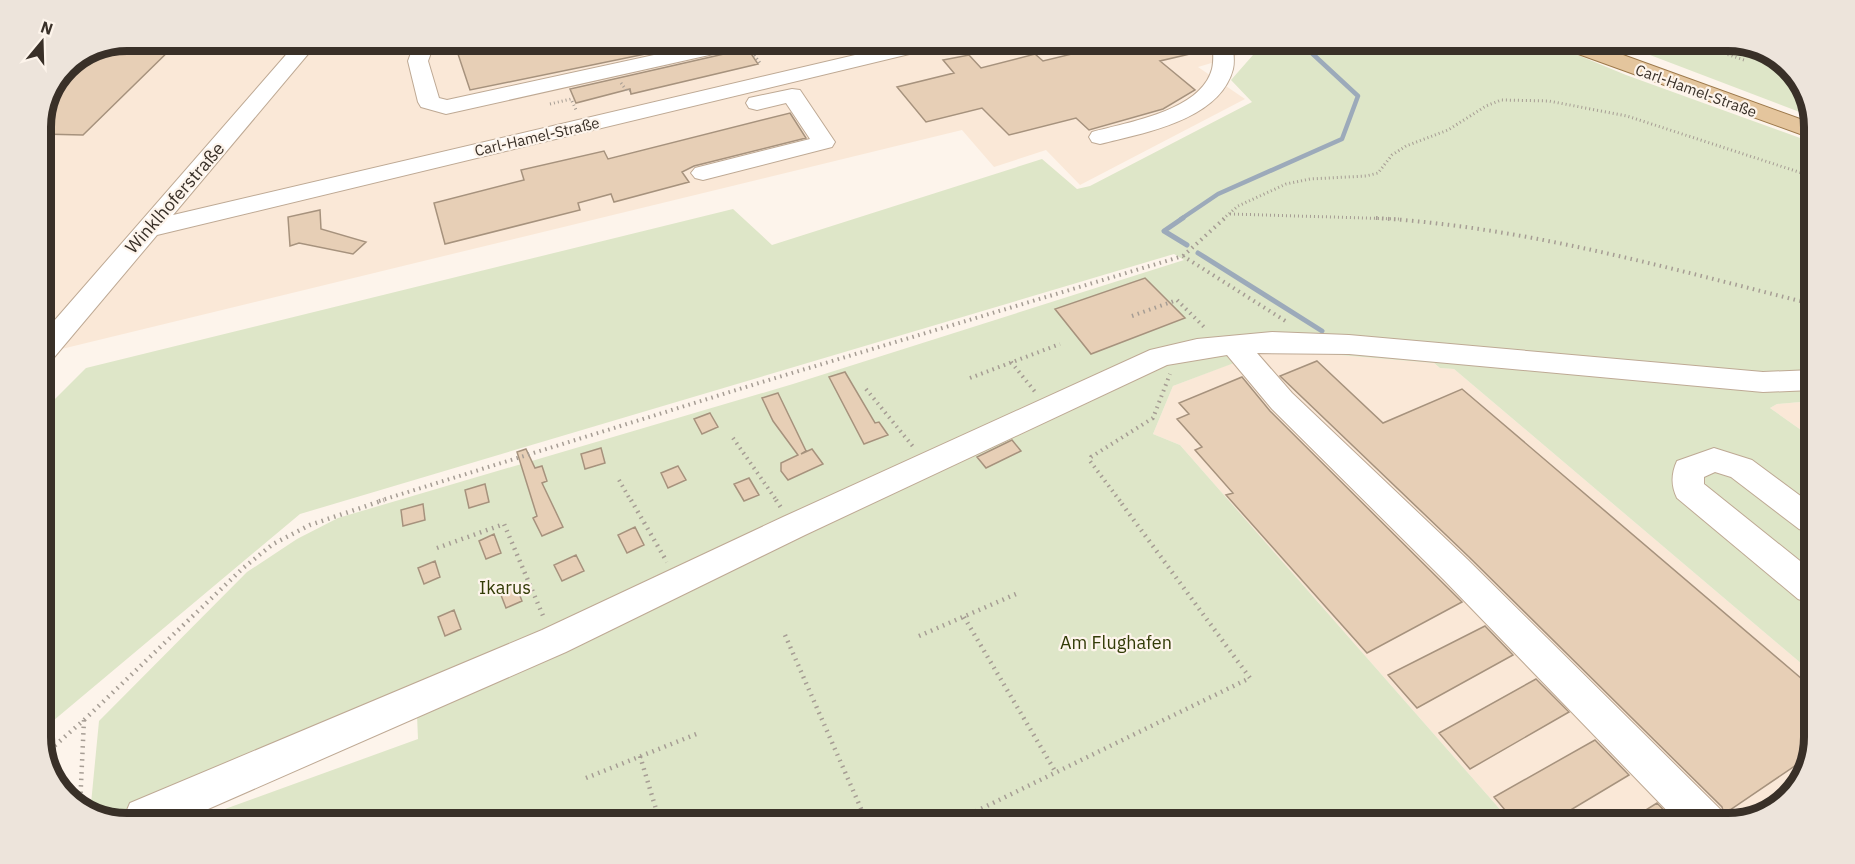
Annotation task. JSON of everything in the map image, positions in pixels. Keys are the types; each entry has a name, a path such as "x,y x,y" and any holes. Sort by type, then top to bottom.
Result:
{"main road":[{"name":"Carl-Hamel-Straße","path":"1592,51 1804,128"}],"street":[{"name":"Winklhoferstraße","path":"54,323 148,229 300,51"},
{"path":"422,51 418,61 429,102 439,106 457,105 591,82 706,51"},
{"path":"148,229 384,173 388,194 751,95 868,51"},
{"path":"1100,137 1185,111 1203,100 1220,82 1224,51"},
{"path":"703,173 824,142 792,95 751,95"},
{"path":"153,813 554,641 927,464 1049,410 1160,357 1179,352 1226,345 1317,343 1763,382 1804,380"},
{"path":"1226,345 1455,569 1696,813"},
{"path":"1804,515 1741,468 1714,460 1688,470 1688,489 1804,584"}],"path":[{"path":"1722,51 1744,60"},
{"path":"550,104 571,99 576,109"},
{"path":"52,748 242,569 273,544 310,525 357,508 751,386 1184,256 1238,206 1286,184 1310,179 1366,176 1378,172 1392,155 1406,146 1448,130 1486,106 1512,100 1549,101 1627,116 1804,174"},
{"path":"1230,214 1387,219 1452,224 1540,239 1651,263 1804,302"},
{"path":"1184,256 1317,343"},
{"path":"1132,316 1177,300 1226,345"},
{"path":"970,378 1060,344"},
{"path":"972,813 1250,678 1090,461 1091,457 1153,418 1179,352"},
{"path":"1011,362 1049,410"},
{"path":"866,389 927,464"},
{"path":"733,438 794,526"},
{"path":"619,480 678,582"},
{"path":"437,548 504,524 554,641"},
{"path":"919,636 1016,594"},
{"path":"964,617 1055,771"},
{"path":"785,635 863,813"},
{"path":"80,797 84,720"},
{"path":"586,777 699,733"},
{"path":"640,756 657,813"}],"shaded area":[{"path":"127,51 1252,51 1198,67 1245,99 1080,185 1046,150 994,167 962,130 51,352 51,122 59,93 67,81 89,61 103,55"},
{"path":"1315,353 1434,363 1440,368 1454,369 1804,666 1803,752 1798,766 1785,787 1762,805 1728,813 1503,813 1180,445 1153,434 1173,386 1256,354"},
{"path":"1804,402 1804,432 1770,408 1777,404"}],"green space":[{"path":"1266,51 1568,51 1626,75 1804,139 1804,402 1777,404 1770,408 1804,432 1804,666 1454,369 1440,368 1434,363 1315,353 1238,336 1234,363 1173,386 1153,434 1180,445 1503,813 214,813 418,739 416,691 125,813 112,812 91,804 99,721 247,572 297,539 338,518 793,384 1184,260 1174,254 300,514 51,723 51,403 86,368 733,209 772,245 1042,159 1077,189 1090,186 1252,102 1231,80 1253,55"},
{"path":"1639,51 1728,51 1743,52 1757,57 1782,73 1796,93 1803,113"}],"building":[{"path":"169,51 83,135 51,134 51,122 59,93 77,70 89,61 117,52"},
{"path":"457,51 660,51 470,90"},
{"path":"737,51 749,51 758,64 631,94 630,89 576,103 570,89"},
{"path":"1084,51 1203,51 1160,61 1195,90 1163,109 1089,130 1076,118 1009,135 982,108 926,122 897,87 954,73 943,60 969,55 981,68 1035,54 1043,61"},
{"path":"790,113 806,138 694,166 682,172 689,182 614,202 611,194 578,203 580,210 445,244 434,203 524,180 521,170 604,151 608,159"},
{"path":"320,210 321,229 366,242 353,254 299,243 290,246 288,217"},
{"path":"1145,278 1185,318 1091,354 1055,309"},
{"path":"1317,361 1383,423 1462,389 1804,681 1804,737 1803,752 1799,763 1724,813 1722,807 1469,557 1280,376"},
{"path":"845,372 875,423 879,422 888,435 864,444 829,377"},
{"path":"1242,377 1270,411 1462,602 1367,653 1226,495 1233,493 1195,450 1202,447 1177,419 1189,414 1179,403"},
{"path":"778,393 806,451 801,454 812,449 823,464 788,480 781,471 781,463 798,455 773,421 762,398"},
{"path":"710,413 718,427 702,434 694,419"},
{"path":"1012,440 1021,451 986,468 977,457"},
{"path":"601,448 605,463 585,469 581,454"},
{"path":"526,449 535,468 542,466 547,481 542,483 563,527 542,536 533,518 537,516 517,452"},
{"path":"678,466 686,480 668,488 661,473"},
{"path":"749,478 759,495 744,501 734,484"},
{"path":"485,484 489,502 469,508 465,490"},
{"path":"423,504 425,520 403,526 401,510"},
{"path":"635,527 644,545 627,553 618,535"},
{"path":"494,534 501,553 486,559 479,541"},
{"path":"576,555 584,571 562,581 554,565"},
{"path":"435,561 440,577 424,584 418,568"},
{"path":"515,583 522,601 506,608 499,590"},
{"path":"454,610 461,629 445,636 438,617"},
{"path":"1485,626 1513,655 1417,708 1388,675"},
{"path":"1536,679 1569,712 1470,769 1439,733"},
{"path":"1595,740 1629,775 1566,813 1508,813 1494,797"},
{"path":"1657,803 1666,813 1641,813"}],"waterway":[{"path":"1181,219 1218,194 1342,139 1358,96 1309,51"},
{"path":"1183,218 1164,231 1187,245"},
{"path":"1198,253 1322,331"}],"park label":[{"name":"Ikarus","path":"505,588"},
{"name":"Am Flughafen","path":"1116,643"}]}
